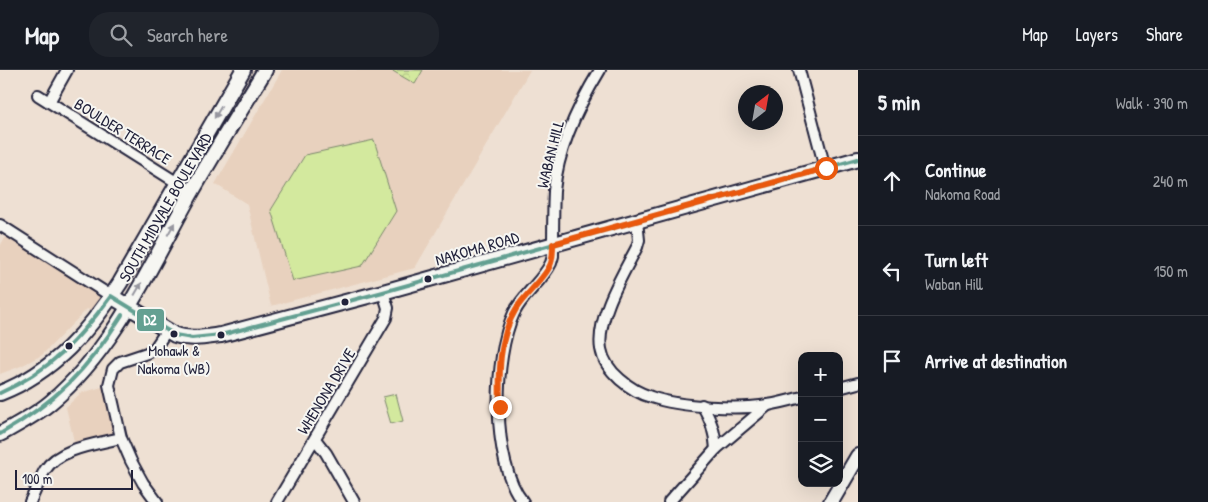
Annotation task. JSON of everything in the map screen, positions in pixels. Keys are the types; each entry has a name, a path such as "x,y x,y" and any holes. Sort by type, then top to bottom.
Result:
{"main road":[{"name":"SOUTH MIDVALE BOULEVARD","path":"0,393 22,384 56,361 87,329 111,296 243,70"},
{"name":"SOUTH MIDVALE BOULEVARD","path":"0,434 42,409 75,379 104,344 265,70"},
{"name":"NAKOMA ROAD","path":"111,296 167,330 185,338 195,339 383,292 858,159"},
{"path":"831,502 858,456"}],"street":[{"path":"48,102 67,70"},
{"name":"WABAN HILL","path":"523,502 510,479 502,437 499,381 505,335 524,297 548,269 553,256 554,190 562,154 578,109 600,70"},
{"path":"799,70 826,168"},
{"name":"BOULDER TERRACE","path":"38,95 192,192"},
{"path":"637,221 639,240 637,247 620,280 604,320 601,335 601,350 609,368 624,382 650,397 679,403 768,405 798,398"},
{"path":"0,225 111,296"},
{"name":"WHENONA DRIVE","path":"277,502 386,318 388,308 383,292"},
{"path":"158,502 143,484 121,438 109,385 112,369 120,362 147,354 155,348 167,330"},
{"path":"843,387 856,385"},
{"path":"702,405 710,417 715,434 716,449"},
{"path":"669,502 716,449 768,405"},
{"path":"30,502 45,469 58,457 66,452 121,438"},
{"path":"315,439 326,453 354,502"}],"shaded area":[{"path":"282,70 530,70 415,268 271,306 247,204 215,184"},
{"path":"9,231 111,296 99,314 87,309 42,355 0,374 0,246"},
{"path":"109,385 121,438 76,450 66,407 81,393"}],"green space":[{"path":"391,70 423,70 415,84"},
{"path":"374,140 396,211 362,266 293,281 271,210 305,155"},
{"path":"396,394 403,421 391,424 383,397"}],"transit line":[{"name":"D2","path":"0,393 34,375 49,364 75,340 111,296 175,335 192,338 221,335 383,292 858,159"},
{"name":"D2","path":"0,434 38,410 69,383 96,352 122,315"}],"place":[{"name":"Mohawk & Nakoma (WB)","path":"174,334"}],"route":[{"path":"500,407 499,381 505,335 524,297 548,269 553,256 553,244 826,168"}]}
